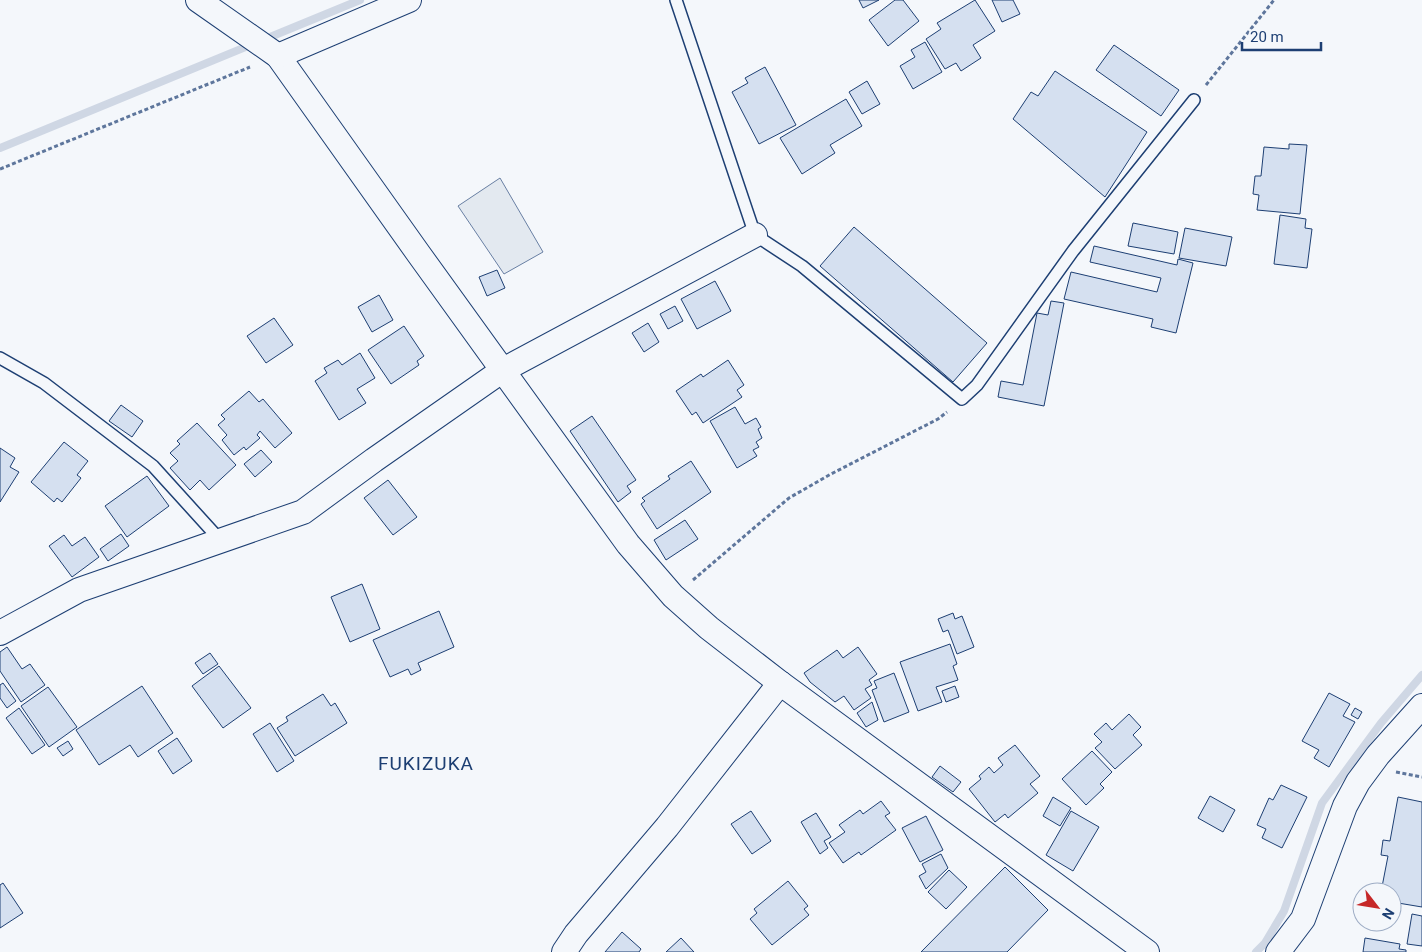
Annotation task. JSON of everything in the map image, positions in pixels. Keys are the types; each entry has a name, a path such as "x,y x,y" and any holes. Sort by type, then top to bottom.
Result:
{"street":[{"path":"198,0 278,56 628,544 673,596 709,628 780,683 1147,952"},
{"path":"278,56 409,0"},
{"path":"0,633 79,590 303,512 503,370 755,234"},
{"path":"564,952 576,934 667,827 780,683"},
{"path":"1278,952 1303,918 1345,806 1358,782 1378,755 1422,706"}],"lane":[{"path":"676,0 755,234 802,266 962,399 977,385 1073,251 1194,100"},
{"path":"0,358 44,383 153,466 221,541"}],"path":[{"path":"1194,100 1274,0"},
{"path":"0,169 278,56"},
{"path":"673,596 789,498 830,474 938,419 962,399"}],"shaded area":[{"path":"500,178 543,252 504,274 458,206"}],"building":[{"path":"859,0 879,0 863,8"},
{"path":"895,0 903,0 919,21 888,46 869,20"},
{"path":"975,0 995,31 973,45 981,58 961,71 956,63 945,69 926,39 941,29 937,23"},
{"path":"992,0 1013,0 1020,14 1002,22"},
{"path":"925,42 942,72 913,89 900,66 915,57 911,50"},
{"path":"1114,45 1179,90 1161,116 1096,70"},
{"path":"765,67 796,125 759,144 732,92 748,83 745,78"},
{"path":"1055,71 1147,132 1105,197 1013,119 1031,92 1038,96"},
{"path":"867,81 880,104 862,114 849,92"},
{"path":"846,99 862,126 830,145 835,153 802,174 780,138"},
{"path":"1289,144 1307,145 1300,214 1257,210 1259,195 1253,194 1255,176 1261,176 1264,147 1289,149"},
{"path":"1280,215 1306,219 1305,228 1312,229 1307,268 1274,264"},
{"path":"1133,223 1178,232 1174,254 1128,246"},
{"path":"854,227 987,343 953,382 820,266"},
{"path":"1185,228 1232,237 1226,266 1179,258"},
{"path":"1094,246 1177,265 1178,259 1193,263 1176,333 1151,327 1153,319 1064,299 1071,272 1157,292 1161,278 1090,262"},
{"path":"497,270 505,288 487,296 479,277"},
{"path":"715,281 731,311 697,329 681,299"},
{"path":"379,295 393,320 372,332 358,307"},
{"path":"1051,301 1064,303 1044,406 998,397 1001,381 1023,385 1037,313 1048,315"},
{"path":"675,306 683,321 668,329 660,314"},
{"path":"274,318 293,345 266,363 247,336"},
{"path":"648,323 659,342 644,352 632,333"},
{"path":"404,326 424,356 417,361 419,365 391,384 368,350"},
{"path":"360,353 375,378 357,389 366,403 339,420 315,381 327,373 324,368 338,360 342,365"},
{"path":"728,360 744,385 737,390 742,397 703,423 696,412 692,415 676,391 701,374 703,377"},
{"path":"249,391 259,402 263,399 292,433 275,448 260,431 257,435 260,438 246,450 244,447 234,455 222,440 227,435 218,425 225,419 221,415"},
{"path":"121,405 143,421 132,437 109,421"},
{"path":"735,407 745,424 756,418 761,427 758,429 762,438 756,442 759,447 753,450 757,456 737,468 710,421"},
{"path":"592,416 636,480 627,486 631,492 618,502 570,431"},
{"path":"197,423 236,465 209,490 200,480 190,490 170,468 178,461 170,453 180,444 177,441"},
{"path":"64,442 88,461 77,475 81,478 62,502 57,498 54,502 31,482"},
{"path":"0,448 15,458 10,467 19,472 0,502"},
{"path":"261,450 272,462 255,477 244,464"},
{"path":"691,461 711,492 657,529 641,504 645,501 642,498 670,479 668,476"},
{"path":"147,476 169,506 127,537 105,506"},
{"path":"388,480 417,517 393,535 364,498"},
{"path":"685,520 698,539 666,560 654,540"},
{"path":"121,534 129,546 108,561 100,549"},
{"path":"64,535 72,546 85,537 99,557 72,577 49,546"},
{"path":"362,584 380,629 350,642 331,597"},
{"path":"439,611 454,647 418,663 421,670 411,675 408,669 390,677 373,640"},
{"path":"953,613 955,619 962,616 974,647 957,654 948,630 943,632 938,619"},
{"path":"950,644 957,664 953,666 958,680 936,687 942,702 918,711 900,662"},
{"path":"7,647 22,669 30,664 45,685 21,702 0,671 0,652"},
{"path":"858,647 877,674 869,680 872,685 865,689 871,698 854,710 844,696 835,702 810,682 804,673 837,650 843,658"},
{"path":"210,653 218,664 203,674 195,663"},
{"path":"219,666 251,708 223,728 192,686"},
{"path":"894,673 909,712 884,722 872,690 877,688 874,681"},
{"path":"3,683 16,701 7,708 0,698 0,685"},
{"path":"142,686 173,733 138,757 130,745 99,765 76,730"},
{"path":"955,686 959,697 946,702 942,691"},
{"path":"48,687 77,727 49,747 21,706"},
{"path":"1329,693 1350,704 1343,716 1355,722 1329,767 1314,758 1319,750 1302,741"},
{"path":"323,694 331,706 335,703 347,723 295,756 277,728 288,721 286,717"},
{"path":"872,702 878,720 866,727 857,713"},
{"path":"19,708 45,745 32,754 6,718"},
{"path":"1355,708 1362,712 1358,719 1351,715"},
{"path":"1129,714 1141,727 1133,735 1142,745 1115,769 1095,748 1102,742 1094,734 1106,723 1112,730"},
{"path":"270,723 294,761 277,772 253,734"},
{"path":"177,738 192,761 173,774 158,751"},
{"path":"68,741 73,749 63,756 57,748"},
{"path":"1015,745 1040,776 1030,784 1038,793 1008,818 1005,814 995,822 969,789 981,779 979,776 989,767 994,773 1003,765 998,758"},
{"path":"1092,751 1112,772 1100,784 1104,788 1086,805 1062,779"},
{"path":"940,766 961,782 953,792 932,777"},
{"path":"1281,785 1307,797 1282,848 1262,838 1266,829 1257,825 1269,798 1273,800"},
{"path":"1210,796 1235,810 1223,832 1198,818"},
{"path":"1053,797 1071,808 1060,826 1043,816"},
{"path":"1398,797 1422,802 1422,907 1402,904 1402,882 1383,882 1388,856 1381,855 1383,840 1390,841"},
{"path":"881,801 890,813 885,816 896,830 861,855 859,852 843,863 829,843 845,832 839,825 860,810 863,814"},
{"path":"751,811 771,841 752,854 731,824"},
{"path":"1071,811 1099,827 1073,871 1046,855"},
{"path":"816,813 831,837 824,841 828,848 820,854 801,822"},
{"path":"926,816 943,850 920,862 902,828"},
{"path":"941,854 948,868 926,889 919,876 926,872 922,864"},
{"path":"1005,867 1048,910 1007,952 921,952"},
{"path":"949,870 967,887 946,909 928,892"},
{"path":"788,881 808,906 804,909 809,915 772,945 750,919 757,913 754,909"},
{"path":"3,883 23,913 0,928 0,885"},
{"path":"1412,914 1422,916 1422,946 1407,944"},
{"path":"622,932 641,949 639,952 605,952"},
{"path":"681,938 694,952 666,952"},
{"path":"1365,938 1400,944 1399,949 1406,950 1406,952 1363,952"}],"waterway":[{"path":"0,148 360,0"},
{"path":"1256,952 1265,943 1284,911 1322,803 1381,723 1422,675"}],"district":[{"name":"FUKIZUKA","path":"426,763"}]}
